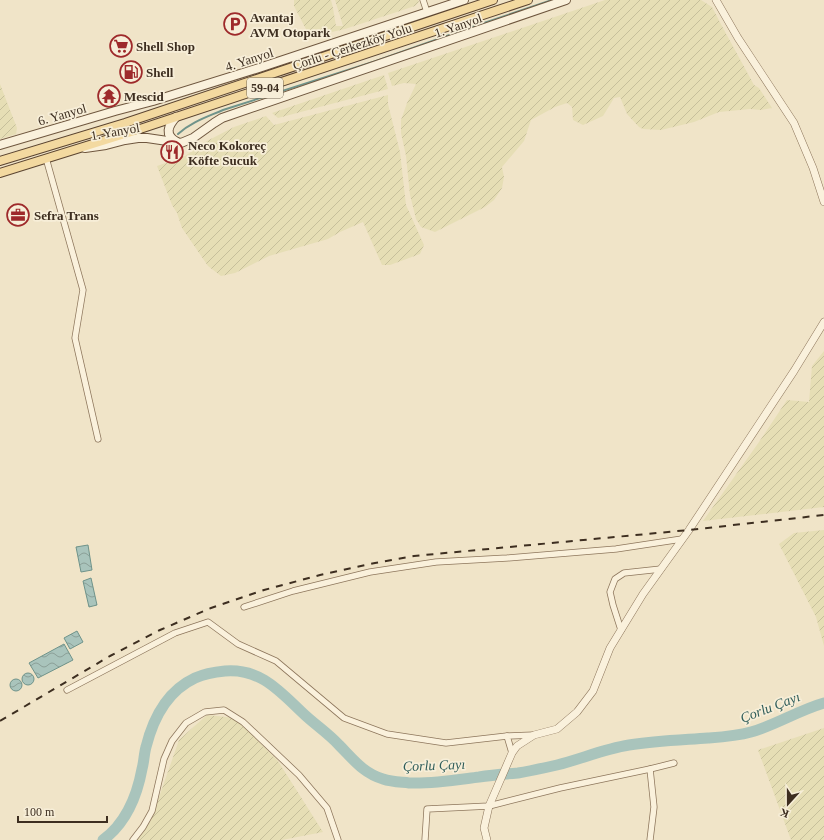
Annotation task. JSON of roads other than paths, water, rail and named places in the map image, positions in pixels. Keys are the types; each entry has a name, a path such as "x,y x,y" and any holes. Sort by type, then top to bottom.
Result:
{"main road":[{"name":"4. Yanyol","path":"200,86 264,67 464,0"},
{"name":"Çorlu - Çerkezköy Yolu","path":"0,161 125,123 493,0"},
{"name":"Çorlu - Çerkezköy Yolu","path":"0,173 128,133 528,0"},
{"name":"1. Yanyol","path":"77,149 106,146 125,140 138,138 181,143 193,138 214,122 222,118 566,0"},
{"path":"200,86 258,79"},
{"name":"6. Yanyol","path":"0,144 200,86"},
{"path":"176,117 170,126 169,133 170,137 181,143"}],"street":[{"path":"423,0 428,12"},
{"path":"716,0 738,38 794,124 813,168 824,202"},
{"path":"46,158 83,290 75,338 98,439"},
{"path":"67,690 175,633 208,622 238,644 276,661 344,718 387,734 446,743 507,736 534,735 557,730 577,712 593,691 610,648 643,594 689,530 794,371 824,322"},
{"path":"244,607 293,591 370,572 436,562 616,549 682,539"},
{"path":"621,630 610,592 615,579 624,573 661,569"},
{"path":"133,840 143,827 152,811 164,759 172,741 186,722 205,712 224,710 243,722 299,775 327,808 338,840"},
{"path":"486,840 484,828 489,806 512,753 517,746 534,735"},
{"path":"507,736 512,753"},
{"path":"426,840 428,809 489,806 560,788 674,763"},
{"path":"650,769 654,807 650,840"}],"water":[{"path":"88,545 92,570 81,572 76,547"},
{"path":"91,578 97,605 89,607 83,581"},
{"path":"77,631 83,642 70,649 64,638"},
{"path":"64,644 73,660 38,678 29,663"},
{"path":"28,673 32,675 34,679 32,683 28,685 24,683 22,679 24,675"},
{"path":"16,679 20,681 22,685 20,689 16,691 12,689 10,685 12,681"}],"waterway":[{"path":"178,134 194,123 223,110 376,61 552,0"},
{"name":"Çorlu Çayı","path":"103,840 118,826 134,799 140,779 145,750 157,716 169,698 177,690 195,678 206,674 225,671 238,671 260,678 279,691 331,737 364,769 383,779 409,783 436,782 518,773 557,765 629,745 724,737 751,732 824,703"}],"railway":[{"path":"0,721 110,656 160,630 211,608 264,590 320,575 414,556 689,530 824,515"}],"place":[{"name":"Avantaj AVM Otopark","path":"235,24"},
{"name":"Shell Shop","path":"121,46"},
{"name":"Shell","path":"131,72"},
{"name":"Mescid","path":"109,96"},
{"name":"Neco Kokoreç Köfte Sucuk","path":"172,152"},
{"name":"Sefra Trans","path":"18,215"}]}
